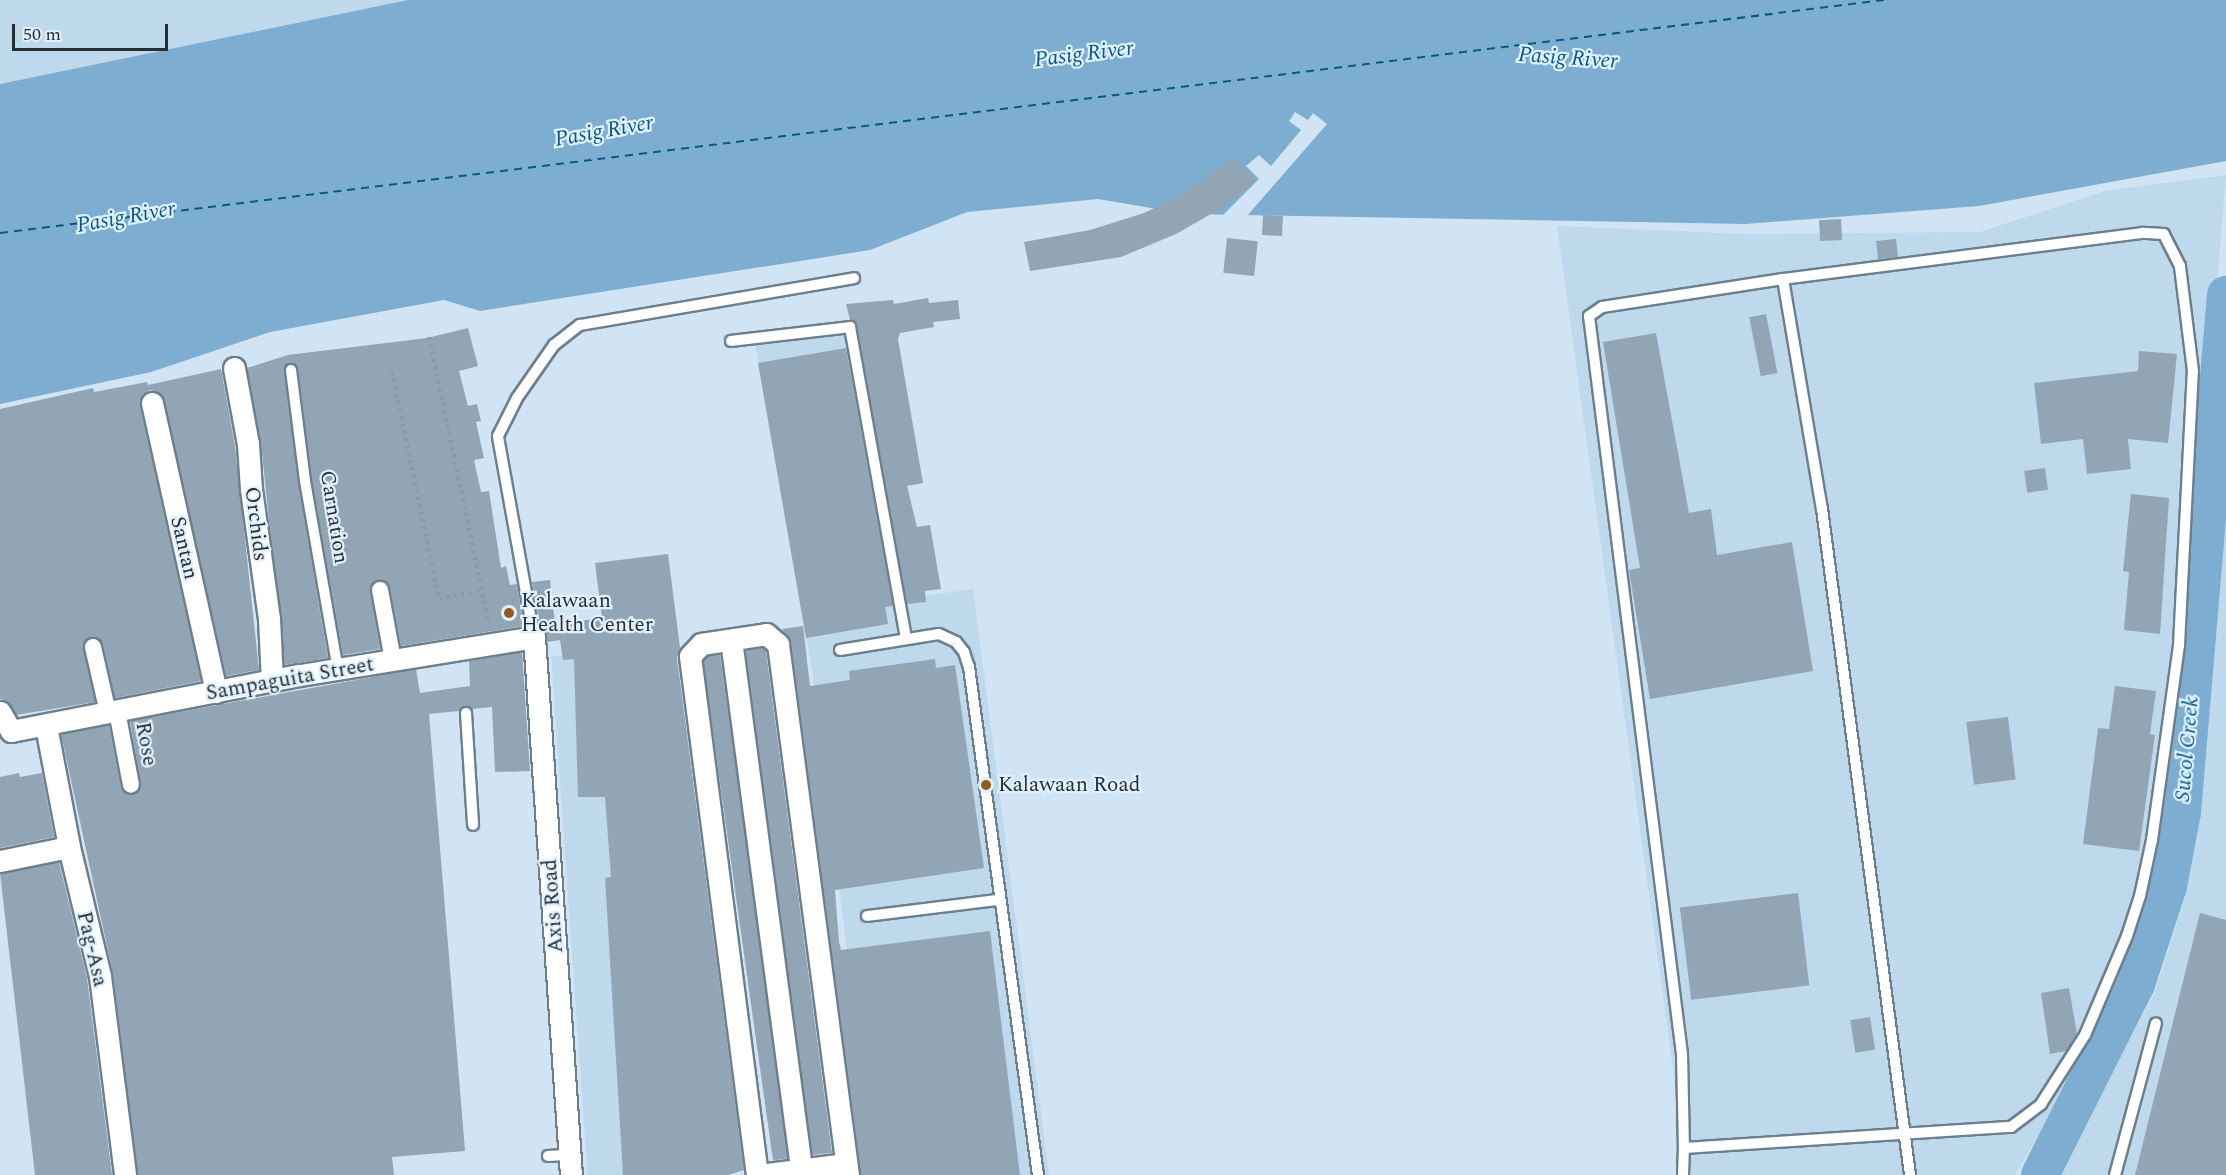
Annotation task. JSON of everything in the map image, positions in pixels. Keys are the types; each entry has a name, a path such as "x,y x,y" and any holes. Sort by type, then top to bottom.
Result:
{"street":[{"name":"Orchids","path":"234,368 248,444 250,489 269,619 272,681"},
{"name":"Santan","path":"152,403 216,692"},
{"path":"380,590 393,660"},
{"path":"766,634 778,644 847,1170 758,1175 690,656 701,644 766,634"},
{"name":"Sampaguita Street","path":"0,712 11,731 272,681 534,637"},
{"name":"Axis Road","path":"534,637 571,1165"},
{"path":"731,640 802,1173"},
{"name":"Rose","path":"93,647 113,712 131,785"},
{"name":"Pag-Asa","path":"46,726 69,848 100,976 125,1175"},
{"path":"0,861 69,848"}],"lane":[{"path":"1683,1175 1682,1054 1588,323 1589,315 1602,307 1783,279 2142,232 2164,234 2181,266 2193,371 2179,645 2152,840 2127,936 2085,1035 2042,1104 2025,1120 2011,1127 1904,1131 1684,1148"},
{"path":"534,637 498,436 517,398 554,345 580,325 854,278"},
{"path":"1783,279 1822,509 1910,1175"},
{"path":"731,341 850,327 906,638"},
{"name":"Carnation","path":"291,370 305,481 338,670"},
{"path":"840,650 939,634 956,642 969,667 998,900 1038,1175"},
{"path":"466,712 473,825"},
{"path":"867,916 998,900"},
{"path":"2115,1175 2156,1023"},
{"path":"548,1156 571,1165"}],"path":[{"path":"429,338 493,644"},
{"path":"392,372 439,598 482,590"}],"shaded area":[{"path":"0,0 408,0 0,84"},
{"path":"2226,175 2188,638 2150,901 2098,1035 2015,1175 1676,1175 1675,1083 1557,226 1747,234 1980,232 2105,191"},
{"path":"857,323 910,598 973,589 1049,1175 875,1175 811,663 754,336"},
{"path":"2226,469 2226,1175 2058,1175 2155,992 2185,897"},
{"path":"663,649 700,1175 588,1175 551,657"}],"water":[{"name":"Pasig River","path":"408,0 2226,0 2226,161 1979,206 1746,224 1187,214 1098,199 967,212 870,250 480,311 444,300 270,332 151,372 0,404 0,84"}],"pier":[{"path":"1295,112 1308,120 1313,113 1327,124 1246,217 1221,217 1259,179 1246,166 1259,155 1271,166 1301,130 1289,121"}],"building":[{"path":"1233,158 1256,181 1225,206 1176,234 1121,257 1030,271 1024,242 1090,230 1144,213 1179,196"},
{"path":"1263,215 1283,216 1282,236 1262,235"},
{"path":"1841,219 1842,240 1820,241 1819,220"},
{"path":"1227,238 1258,241 1254,276 1223,273"},
{"path":"1896,239 1898,257 1878,259 1876,241"},
{"path":"928,298 929,303 958,300 960,319 933,322 934,327 900,333 898,339 923,483 907,486 917,527 930,525 941,589 925,591 926,602 907,604 857,326 850,320 846,304 893,300 894,304"},
{"path":"1766,314 1777,373 1761,376 1749,317"},
{"path":"468,328 478,366 459,371 468,406 477,404 481,421 476,422 484,458 474,460 481,492 489,491 501,568 506,566 510,585 517,584 524,626 401,646 390,588 379,580 370,591 380,649 343,655 312,480 298,369 290,363 284,371 298,482 328,658 284,665 261,443 247,368 288,355 427,338"},
{"path":"1656,333 1689,513 1711,509 1717,555 1792,542 1813,671 1650,699 1629,570 1640,568 1603,342"},
{"path":"846,348 893,606 885,607 888,624 806,638 758,363"},
{"path":"2139,351 2177,354 2168,443 2128,439 2131,469 2087,474 2083,439 2041,444 2034,383 2138,371"},
{"path":"221,369 235,446 259,670 226,676 164,400 161,394 150,390 143,394 140,406 201,681 115,698 103,644 91,637 83,649 95,702 16,715 7,701 0,699 0,409 93,388 94,392 147,382 148,385"},
{"path":"2045,468 2048,490 2027,493 2024,471"},
{"path":"2131,494 2169,498 2160,634 2124,630 2129,572 2123,571"},
{"path":"668,554 680,648 677,658 744,1170 728,1175 623,1175 605,878 611,877 605,797 578,797 574,659 563,660 560,640 547,642 540,626 532,582 550,580 555,624 602,618 595,563"},
{"path":"803,626 810,686 850,680 849,671 935,659 936,668 955,665 984,868 835,890 839,942 841,950 990,931 1020,1175 861,1175 791,642 782,629"},
{"path":"762,647 766,651 832,1153 812,1155 745,650"},
{"path":"522,652 530,771 495,772 492,707 472,709 465,706 459,711 429,714 465,1151 392,1157 394,1175 138,1175 113,974 61,734 109,725 121,788 132,795 141,784 130,721 416,669 420,693 470,686 469,661"},
{"path":"720,654 791,1158 773,1161 702,657"},
{"path":"2115,686 2156,691 2150,734 2155,735 2139,851 2083,844 2098,728 2109,729"},
{"path":"2008,717 2016,780 1974,785 1966,722"},
{"path":"19,773 20,777 42,773 54,837 0,848 0,777"},
{"path":"59,862 87,978 112,1175 35,1175 0,873"},
{"path":"1798,893 1809,985 1691,1000 1680,908"},
{"path":"2200,913 2226,920 2226,1175 2135,1175"},
{"path":"2069,988 2077,1034 2066,1051 2050,1054 2041,993"},
{"path":"1870,1017 1875,1050 1855,1053 1850,1020"}],"waterway":[{"name":"Sucol Creek","path":"2040,1175 2136,984 2168,886 2182,812 2226,295"}],"ferry route":[{"path":"0,233 1884,0"}],"place":[{"name":"Kalawaan Health Center","path":"509,613"},
{"name":"Kalawaan Road","path":"986,785"}]}
